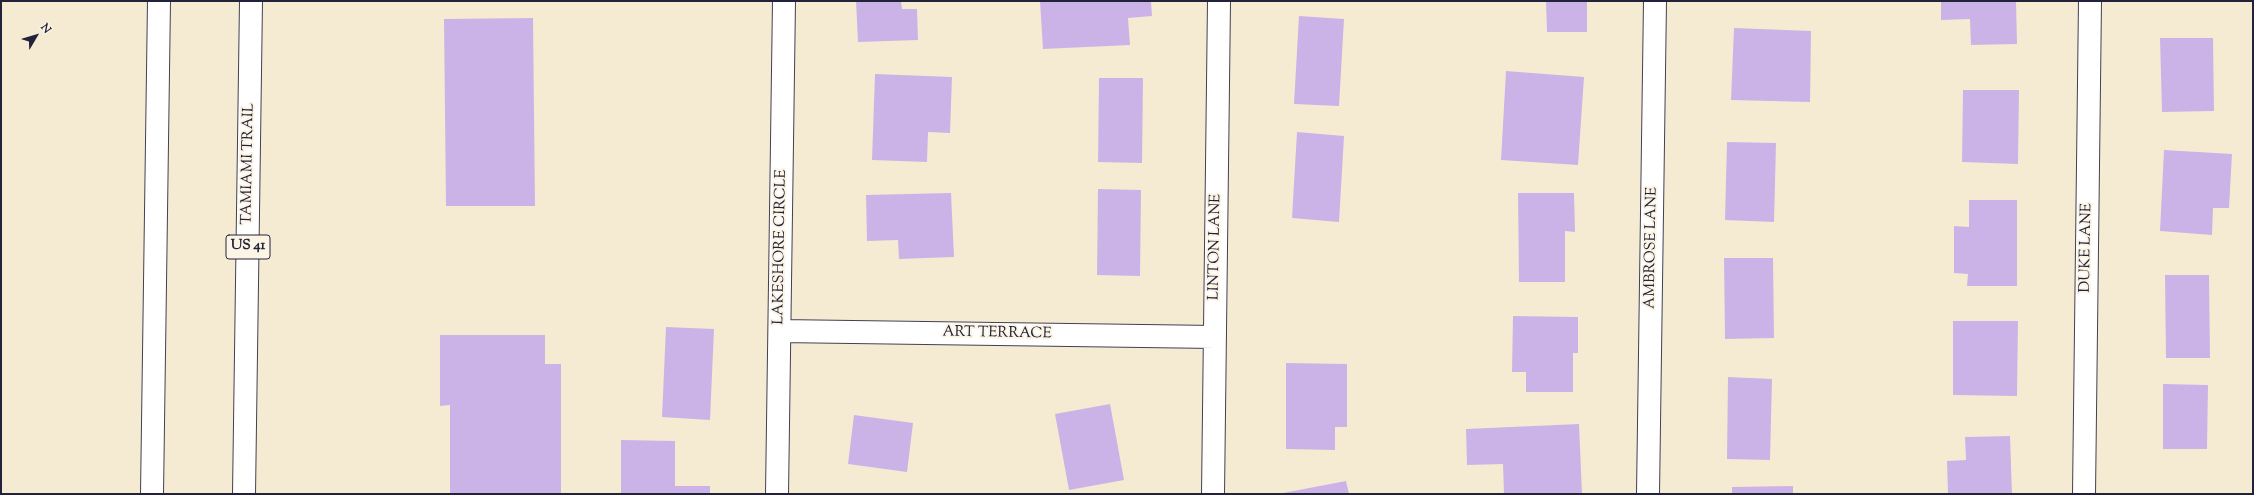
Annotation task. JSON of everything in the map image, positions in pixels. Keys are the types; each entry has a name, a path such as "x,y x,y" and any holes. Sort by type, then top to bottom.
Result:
{"street":[{"path":"152,494 159,1"},
{"name":"TAMIAMI TRAIL","path":"244,494 251,1"},
{"name":"LAKESHORE CIRCLE","path":"777,494 784,1"},
{"name":"LINTON LANE","path":"1212,494 1219,1"},
{"name":"AMBROSE LANE","path":"1648,494 1655,1"},
{"name":"DUKE LANE","path":"2084,494 2090,1"},
{"name":"ART TERRACE","path":"780,331 1215,337"}],"building":[{"path":"856,1 901,1 902,9 917,9 918,40 858,42"},
{"path":"1040,1 1151,1 1152,16 1128,18 1130,45 1043,49"},
{"path":"1546,1 1587,1 1587,32 1547,32"},
{"path":"1941,1 2016,1 2017,44 1971,45 1970,19 1941,20"},
{"path":"1299,16 1344,19 1339,106 1294,104"},
{"path":"533,18 535,206 446,206 444,19"},
{"path":"1734,28 1811,31 1810,102 1731,100"},
{"path":"2160,38 2213,38 2214,111 2162,112"},
{"path":"1506,71 1584,77 1578,165 1501,160"},
{"path":"875,74 952,77 950,133 928,132 927,162 872,160"},
{"path":"1099,78 1143,78 1142,163 1098,162"},
{"path":"1963,90 2019,90 2018,164 1962,162"},
{"path":"1297,132 1344,136 1339,222 1292,218"},
{"path":"1727,142 1776,143 1774,222 1725,220"},
{"path":"2164,150 2232,154 2229,208 2213,208 2212,235 2160,231"},
{"path":"1098,189 1141,190 1140,276 1097,275"},
{"path":"951,193 954,257 899,259 898,240 867,241 866,195"},
{"path":"1518,193 1574,193 1575,232 1565,231 1565,282 1519,282"},
{"path":"1969,200 2017,200 2017,286 1967,286 1968,274 1954,273 1954,226 1969,227"},
{"path":"1724,258 1773,258 1774,338 1725,339"},
{"path":"2165,275 2209,275 2210,358 2166,358"},
{"path":"1513,316 1578,317 1578,353 1573,353 1573,392 1526,392 1526,372 1512,372"},
{"path":"1953,321 2018,321 2017,396 1953,395"},
{"path":"666,327 714,329 710,420 662,417"},
{"path":"440,335 545,335 545,364 561,364 561,494 450,494 450,405 440,406"},
{"path":"1286,363 1347,364 1347,427 1335,427 1335,450 1286,449"},
{"path":"1728,377 1772,379 1770,460 1727,459"},
{"path":"2163,384 2208,385 2207,449 2163,449"},
{"path":"1110,404 1124,480 1069,490 1055,414"},
{"path":"854,415 913,423 907,472 848,464"},
{"path":"1579,424 1582,494 1504,494 1503,464 1467,465 1466,429"},
{"path":"2010,436 2012,494 1948,494 1947,461 1966,460 1965,437"},
{"path":"621,440 675,441 675,486 710,486 710,494 621,494"},
{"path":"1346,481 1349,494 1283,494 1283,493"},
{"path":"1793,486 1793,494 1732,494 1732,487"}]}
